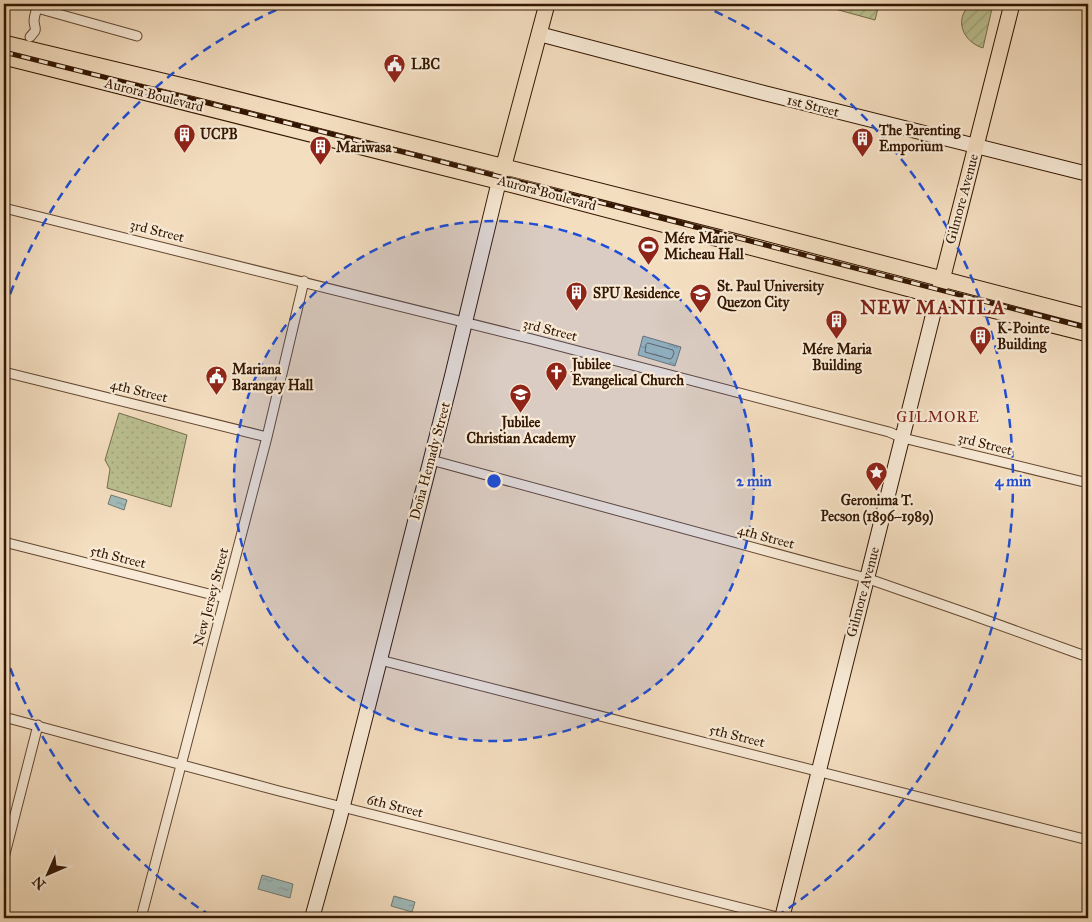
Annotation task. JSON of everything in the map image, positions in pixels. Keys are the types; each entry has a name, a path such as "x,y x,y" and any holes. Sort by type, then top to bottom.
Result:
{"main road":[{"name":"Doña Hemady Street","path":"312,918 466,323 501,174 547,4"},
{"name":"Gilmore Avenue","path":"781,918 1012,4"},
{"name":"1st Street","path":"539,34 764,93 1088,174"},
{"name":"Aurora Boulevard","path":"4,43 29,43 415,144 501,174 938,296 1088,334"},
{"name":"Aurora Boulevard","path":"4,57 501,174 735,225 1088,317"}],"street":[{"path":"29,43 28,28 34,21 35,6 137,36"},
{"name":"3rd Street","path":"4,208 304,281 889,432 903,438 1088,483"},
{"name":"New Jersey Street","path":"141,918 267,437 304,281"},
{"name":"4th Street","path":"4,372 267,437"},
{"name":"4th Street","path":"431,460 866,578 1088,657"},
{"name":"5th Street","path":"4,542 225,598"},
{"name":"5th Street","path":"380,660 1088,840"},
{"name":"6th Street","path":"4,716 181,765 781,918"},
{"path":"4,858 38,726"}],"green space":[{"path":"836,4 879,4 875,20 835,9"},
{"path":"971,4 993,4 983,48 970,41 963,29 962,16"},
{"path":"119,413 187,435 171,507 107,488 110,469 105,460"}],"water":[{"path":"643,336 681,347 675,366 638,355"},
{"path":"111,495 127,500 124,510 108,504"},
{"path":"262,875 293,884 290,898 258,889"},
{"path":"394,896 415,902 412,912 391,906"}],"railway":[{"path":"4,52 415,155 1088,328"}],"place":[{"name":"LBC","path":"395,83"},
{"name":"UCPB","path":"184,153"},
{"name":"The Parenting Emporium","path":"863,157"},
{"name":"Mariwasa","path":"320,166"},
{"name":"Mére Marie Micheau Hall","path":"648,265"},
{"name":"SPU Residence","path":"577,312"},
{"name":"St. Paul University Quezon City","path":"701,313"},
{"name":"Mére Maria Building","path":"837,340"},
{"name":"K-Pointe Building","path":"981,355"},
{"name":"Jubilee Evangelical Church","path":"556,391"},
{"name":"Mariana Barangay Hall","path":"216,396"},
{"name":"Jubilee Christian Academy","path":"521,413"},
{"name":"Geronima T. Pecson (1896–1989)","path":"877,491"}],"district":[{"name":"NEW MANILA","path":"933,307"},
{"name":"GILMORE","path":"938,417"}]}
